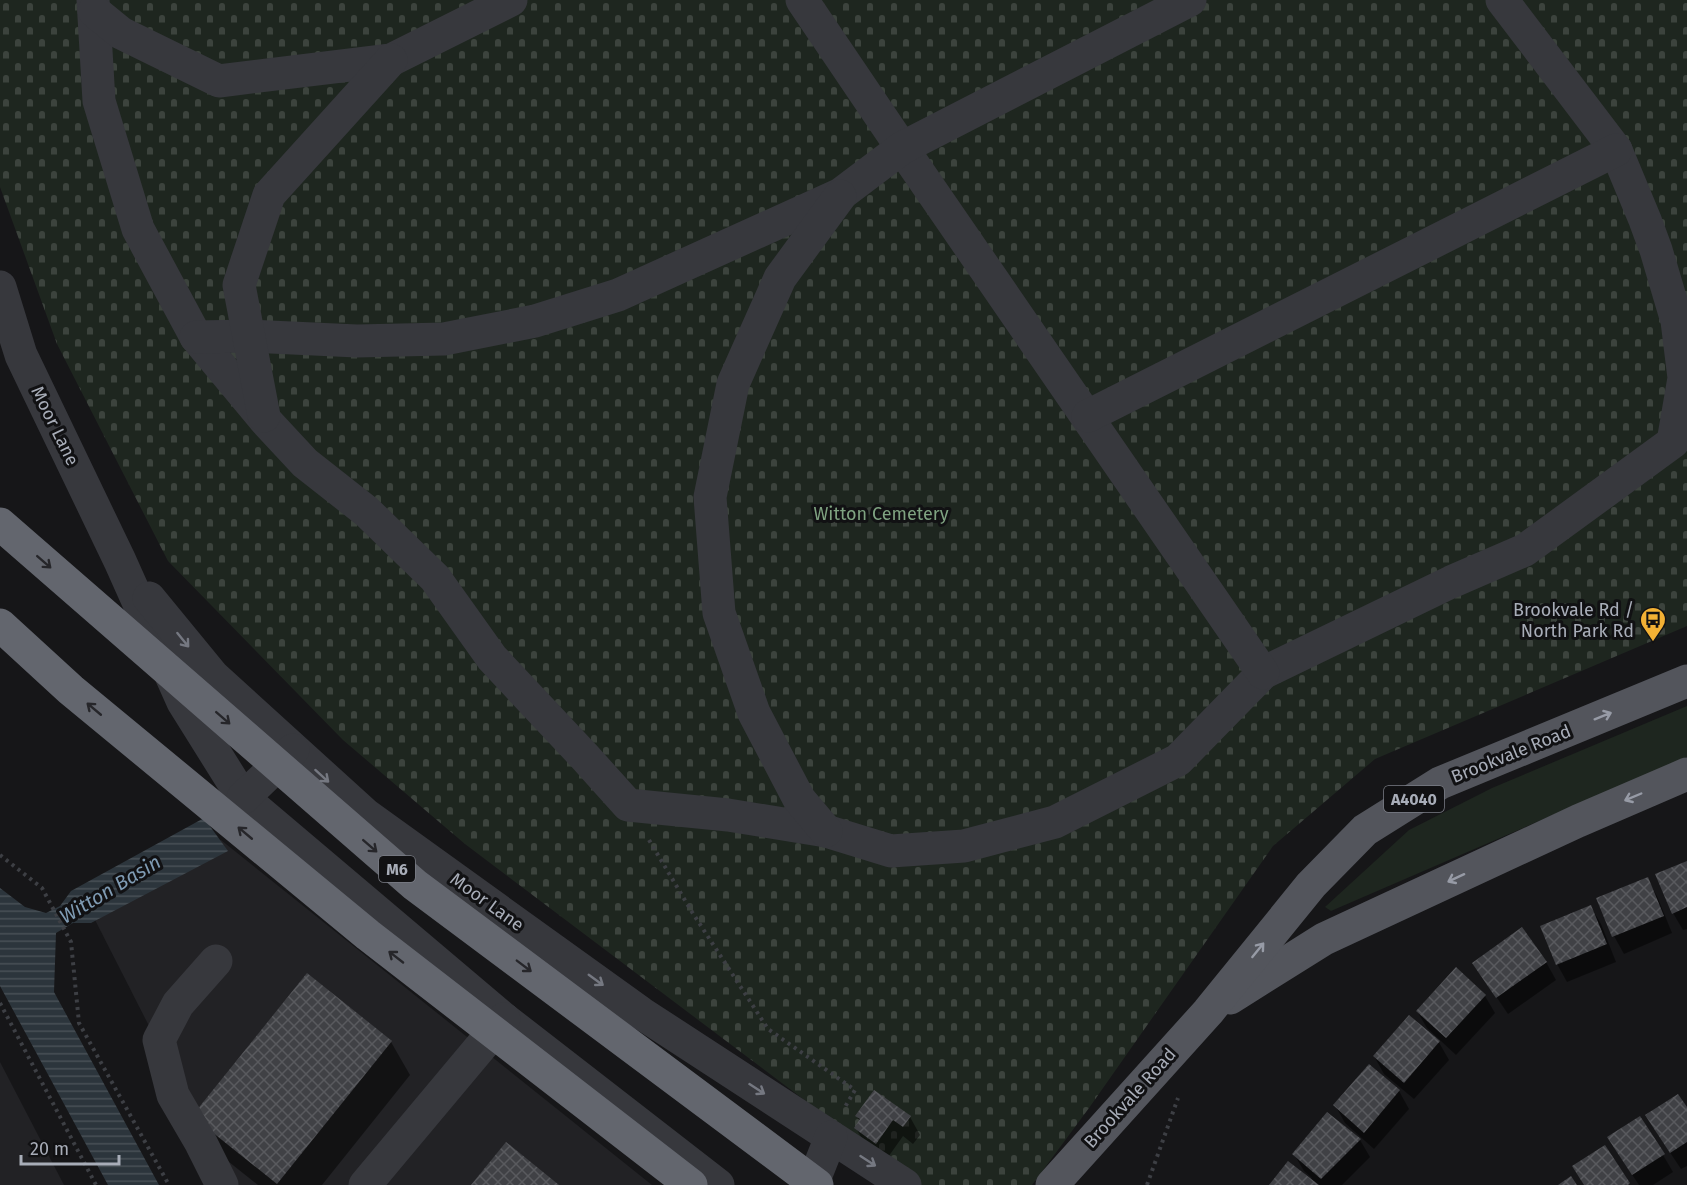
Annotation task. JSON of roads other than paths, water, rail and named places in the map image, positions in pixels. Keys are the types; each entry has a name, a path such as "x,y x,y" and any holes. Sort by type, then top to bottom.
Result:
{"highway":[{"name":"M6","path":"0,524 415,885 817,1185"},
{"path":"0,625 71,690 368,935 691,1185"}],"main road":[{"name":"Brookvale Road","path":"1052,1185 1208,1012 1311,885 1365,830 1440,783 1687,681"},
{"name":"Brookvale Road","path":"1208,1012 1324,939 1568,826 1687,774"}],"street":[{"path":"93,5 121,33 219,81 391,60 511,0"},
{"path":"802,0 1263,673"},
{"path":"196,337 248,336 357,341 444,339 535,321 618,295 842,194 902,148 1190,0"},
{"path":"93,5 99,101 138,228 196,337 265,420 305,463 366,512 435,578 492,658 628,805 728,815 826,831 891,851 964,846 1055,822 1178,760 1263,673 1451,582 1526,550 1673,442 1684,378 1677,321 1656,250 1616,150 1502,0"},
{"path":"265,420 239,285 269,195 391,60"},
{"path":"1088,416 1616,150"},
{"path":"826,831 799,799 754,713 719,613 710,497 733,384 780,278 842,194"},
{"name":"Moor Lane","path":"0,286 21,355 120,561 183,702 243,798 504,1019 718,1185"},
{"name":"Moor Lane","path":"120,561 213,676 366,815 641,1013 905,1185"},
{"path":"243,798 293,750"},
{"path":"216,961 178,1004 159,1040 173,1095 222,1185"},
{"path":"365,1185 504,1019"},
{"path":"812,1185 831,1137"}],"water":[{"name":"Witton Basin","path":"204,818 228,851 91,923 73,923 56,933 54,992 159,1185 108,1185 0,986 0,888 25,907 46,913 60,906 71,891"}],"place":[{"name":"Brookvale Rd / North Park Rd","path":"1653,643"}],"park label":[{"name":"Witton Cemetery","path":"881,514"}]}
